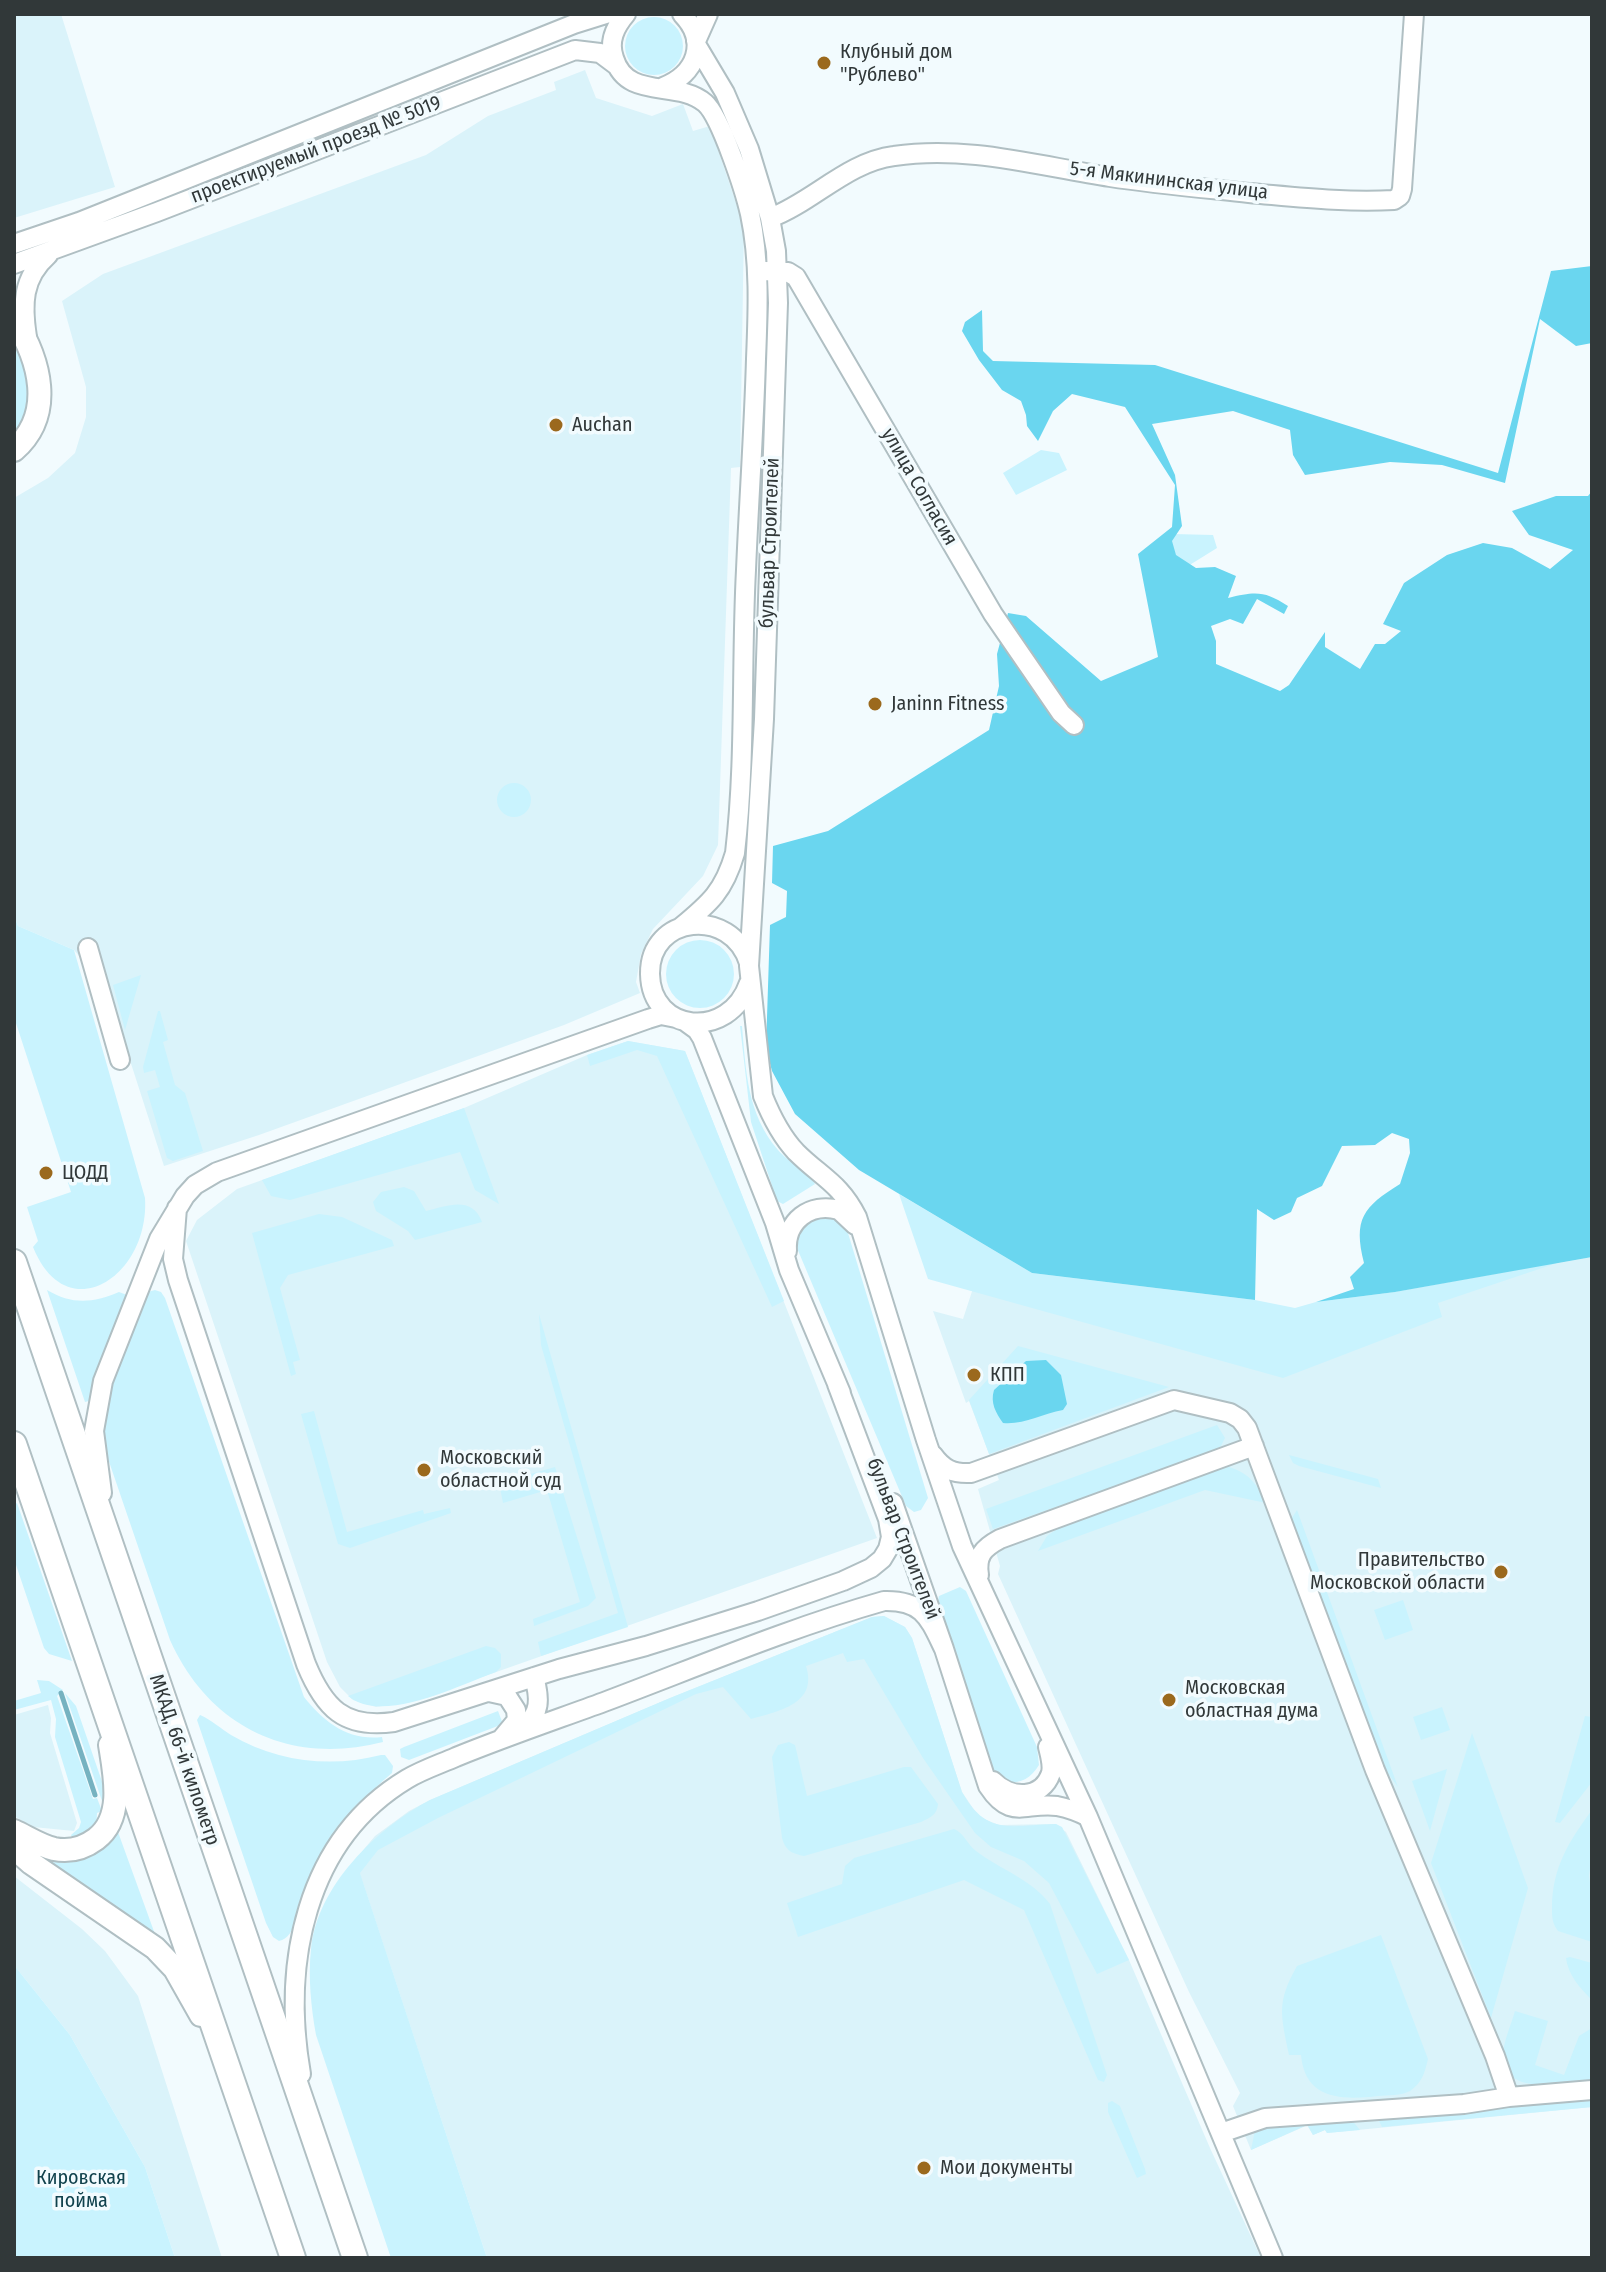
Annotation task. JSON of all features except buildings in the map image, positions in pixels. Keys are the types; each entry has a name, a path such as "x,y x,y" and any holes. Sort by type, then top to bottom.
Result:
{"highway":[{"name":"МКАД, 66-й километр","path":"14,1262 355,2258"},
{"path":"14,1444 293,2258"}],"main road":[{"path":"14,319 27,340 39,384 40,402 37,418 14,450"},
{"path":"14,1831 52,1849 70,1850 89,1845 105,1832 114,1814 115,1776 103,1704"},
{"path":"14,1848 31,1863 155,1948 175,1969 192,1995 235,2091"}],"street":[{"name":"проектируемый проезд № 5019","path":"14,244 79,222 574,24 606,14"},
{"path":"616,65 612,38 616,26 626,14"},
{"name":"бульвар Строителей","path":"681,1020 703,1024 720,1020 734,1010 744,997 749,973 764,719 777,318 776,269 770,218 732,106 682,14"},
{"path":"663,87 687,73 708,14"},
{"name":"5-я Мякининская улица","path":"770,218 799,205 832,181 861,166 892,156 960,152 1190,187 1300,198 1394,200 1400,196 1402,189 1414,14"},
{"name":"проектируемый проезд № 5019","path":"14,264 575,50 600,53 616,65"},
{"name":"бульвар Строителей","path":"616,65 630,81 641,86 685,92 704,102 720,126 749,211 757,250 753,455 735,853 721,889 707,907 669,934 659,945 649,973 651,987 658,1001 697,1030 702,1038 775,1223 789,1270 837,1384 887,1486 982,1770 996,1799 1006,1807 1054,1806 1088,1817"},
{"path":"27,340 24,314 27,281 40,263 60,247"},
{"path":"756,272 776,269"},
{"name":"улица Согласия","path":"776,269 796,277 993,614 1061,713 1074,725"},
{"name":"бульвар Строителей","path":"681,927 696,923 725,930 737,939 745,952 759,1079 770,1114 791,1146 840,1189 857,1217 962,1546 1088,1817 1273,2258"},
{"path":"88,948 120,1060"},
{"path":"118,1566 97,1464 94,1431 97,1403 159,1239 195,1185 217,1172 648,1019 661,1015 681,1020"},
{"path":"177,1208 173,1259 178,1280 306,1664 317,1690 329,1706 343,1716 375,1725 394,1722 758,1611 871,1568 882,1559 891,1537 888,1519 837,1384"},
{"name":"бульвар Строителей","path":"789,1270 786,1244 790,1229 800,1217 815,1208 831,1208 845,1213 867,1244"},
{"path":"926,1440 941,1466 959,1474 971,1473 1174,1400 1230,1413 1240,1419 1254,1446 1375,1770 1495,2056 1509,2097"},
{"path":"982,1589 978,1560 982,1551 1000,1539 1254,1446"},
{"path":"310,2128 298,2060 293,1991 298,1941 319,1881 342,1841 362,1816 383,1797 420,1772 510,1735 768,1640 884,1601 900,1600 924,1612 944,1649"},
{"path":"510,1735 535,1717 539,1706 534,1677"},
{"path":"487,1692 507,1696 516,1710 517,1720 510,1735"},
{"name":"бульвар Строителей","path":"982,1770 1001,1790 1013,1795 1037,1789 1051,1773 1047,1732"},
{"path":"1221,2133 1265,2118 1464,2104 1592,2090"}],"shaded area":[{"path":"14,14 61,14 115,187 14,218"},
{"path":"585,70 596,98 652,116 683,104 693,131 710,126 744,226 740,467 731,468 718,845 703,876 653,929 641,954 636,982 640,993 564,1025 164,1166 97,958 84,962 74,950 18,926 14,915 14,498 48,478 75,453 86,417 86,387 62,301 103,274 426,155 488,116 556,90 554,82"},
{"path":"1592,266 1592,343 1576,346 1540,319 1505,483 1442,465 1390,462 1305,475 1293,455 1290,430 1233,411 1152,424 1175,475 1182,526 1172,541 1176,555 1196,568 1215,567 1236,576 1228,598 1260,594 1288,606 1284,614 1257,599 1243,624 1230,619 1211,626 1216,641 1216,664 1280,691 1289,685 1325,632 1325,647 1360,669 1375,644 1385,644 1401,631 1383,624 1404,583 1447,555 1483,543 1512,548 1550,569 1573,550 1529,535 1512,511 1556,496 1588,496 1592,491 1592,1257 1395,1292 1316,1302 1354,1289 1350,1277 1364,1263 1360,1235 1364,1216 1377,1200 1400,1184 1410,1153 1409,1139 1392,1133 1375,1145 1342,1146 1322,1186 1297,1198 1291,1212 1274,1220 1257,1209 1255,1300 1032,1273 859,1170 795,1114 772,1071 766,1048 770,925 786,917 787,891 772,883 773,846 828,831 989,730 999,686 997,654 1008,613 1026,616 1101,681 1158,657 1138,554 1172,527 1175,485 1125,407 1072,394 1053,411 1038,441 1027,426 1021,401 1002,390 979,360 962,331 965,322 982,310 983,351 993,361 1155,365 1498,473 1551,271"},
{"path":"628,1041 685,1051 877,1538 411,1702 376,1707 353,1700 340,1687 327,1662 186,1241 197,1220 237,1189 464,1108 587,1055"},
{"path":"1592,1257 1592,2107 1327,2133 1325,2130 1313,2135 1308,2125 1251,2150 1233,2106 1240,2093 1189,1992 998,1574 1000,1566 978,1489 999,1480 969,1401 966,1403 933,1311 963,1319 978,1273 1283,1320 1327,1304"},
{"path":"1046,1360 1061,1375 1067,1404 1063,1410 1025,1421 1003,1423 993,1404 994,1390 1026,1361"},
{"path":"884,1616 905,1627 912,1638 962,1792 979,1817 999,1825 1056,1824 1066,1832 1129,1960 1261,2258 487,2258 360,1874 349,1867 375,1836 430,1800 670,1698 872,1617"},
{"path":"48,1705 50,1733 77,1823 74,1831 33,1827 14,1816 14,1715"},
{"path":"14,1876 105,1951 138,1996 222,2258 175,2258 145,2167 70,2035 14,1965"}],"green space":[{"path":"654,17 665,19 674,26 681,35 681,57 674,66 665,73 654,75 643,73 634,66 627,57 625,46 627,35 634,26 643,19"},
{"path":"14,339 28,390 25,414 14,439"},
{"path":"1041,450 1059,453 1067,470 1016,495 1003,473"},
{"path":"1173,534 1213,535 1217,548 1180,571 1163,545"},
{"path":"514,783 526,788 531,800 526,812 514,817 502,812 497,800 502,788"},
{"path":"14,915 18,926 74,950 145,1198 143,1226 134,1250 121,1270 104,1283 85,1289 66,1286 48,1272 33,1247 38,1241 27,1207 71,1192 14,1017"},
{"path":"700,940 724,950 734,974 724,998 700,1008 676,998 666,974 676,950"},
{"path":"141,975 125,1030 113,985"},
{"path":"158,1011 168,1040 163,1042 175,1085 185,1093 203,1151 173,1161 167,1158 147,1091 160,1087 155,1070 144,1073 143,1067"},
{"path":"740,1026 750,1091 760,1122 778,1150 815,1184 783,1204 777,1201 751,1122"},
{"path":"628,1041 685,1051 784,1301 772,1307 657,1056 637,1050 590,1066 587,1055"},
{"path":"464,1108 499,1204 475,1190 460,1152 290,1200 271,1196 262,1180"},
{"path":"404,1187 414,1191 426,1211 465,1205 478,1214 482,1222 415,1240 408,1231 376,1211 373,1202 381,1192"},
{"path":"899,1194 1032,1273 1255,1300 1295,1308 1560,1262 1438,1303 1442,1317 1283,1378 928,1279"},
{"path":"319,1214 342,1217 392,1240 394,1246 288,1275 280,1288 300,1360 293,1362 296,1374 291,1376 252,1233"},
{"path":"830,1214 841,1220 848,1233 928,1498 921,1510 914,1512 906,1506 794,1241 804,1221"},
{"path":"47,1290 83,1301 119,1292 127,1295 128,1301 95,1379 89,1401 85,1402"},
{"path":"155,1290 165,1298 304,1697 338,1728 358,1736 382,1737 383,1742 349,1748 316,1748 285,1743 256,1733 230,1717 207,1696 170,1640 103,1444 101,1404 144,1293"},
{"path":"539,1314 628,1627 541,1656 538,1642 618,1613 541,1345"},
{"path":"1018,1346 1169,1387 989,1454 969,1400"},
{"path":"314,1411 347,1532 423,1510 424,1514 450,1508 451,1513 350,1548 338,1544 301,1414"},
{"path":"1217,1425 1225,1438 1213,1452 993,1529 986,1509"},
{"path":"1289,1455 1378,1479 1381,1488 1299,1466 1293,1463"},
{"path":"555,1467 596,1598 588,1606 534,1626 533,1619 580,1602 547,1490 503,1503 499,1483"},
{"path":"1229,1467 1252,1480 1266,1503 1205,1490 1038,1551 1047,1536 1063,1525 1216,1468"},
{"path":"17,1503 72,1661 49,1654 44,1648 14,1559 14,1505"},
{"path":"1297,1510 1398,1787 1381,1764 1293,1527 1292,1518"},
{"path":"960,1587 966,1591 1037,1747 1039,1765 1021,1781 1006,1783 992,1768 937,1604 939,1596"},
{"path":"1403,1600 1413,1630 1385,1640 1374,1610"},
{"path":"884,1616 905,1627 912,1638 962,1792 971,1806 981,1816 1002,1825 1056,1824 1062,1827 1129,1960 1097,1974 1049,1883 1024,1861 991,1847 975,1833 923,1758 864,1659 847,1662 843,1653 806,1666 806,1689 794,1704 751,1719 723,1687 696,1694 438,1818 378,1850 360,1873 487,2258 391,2258 316,2035 313,2014 311,1949 316,1926 325,1903 353,1861 390,1826 430,1800 670,1698 872,1617"},
{"path":"486,1646 495,1648 501,1654 501,1667 496,1672 442,1693 400,1705 381,1706 363,1704 348,1696"},
{"path":"37,1680 49,1681 63,1690 57,1696 93,1799 97,1798 102,1811 97,1813 96,1829 74,1842 71,1835 81,1822 55,1737 56,1719 51,1700 14,1710 14,1701 41,1693"},
{"path":"65,1693 76,1706 108,1799 102,1801"},
{"path":"1442,1707 1450,1730 1421,1740 1413,1717"},
{"path":"498,1711 503,1724 409,1760 401,1757 400,1749 404,1747"},
{"path":"200,1715 249,1744 285,1757 324,1762 385,1755 393,1766 392,1773 364,1799 330,1843 303,1894 290,1934 279,1941 273,1937 266,1923 197,1720"},
{"path":"1585,1716 1592,1717 1592,1782 1560,1823 1555,1822"},
{"path":"1472,1733 1528,1888 1491,2018 1431,1863"},
{"path":"789,1742 795,1745 807,1796 911,1767 938,1804 936,1811 921,1822 804,1856 792,1852 782,1838 772,1757 778,1745"},
{"path":"1447,1769 1430,1831 1412,1781"},
{"path":"1592,1810 1589,1876 1592,1942 1558,1931 1552,1908 1555,1880 1563,1856"},
{"path":"954,1829 976,1851 1025,1881 1050,1904 1107,2075 1104,2082 1098,2080 1024,1910 964,1880 798,1937 787,1903 842,1884 845,1866 854,1858"},
{"path":"118,1832 156,1937 38,1859 83,1859 101,1850"},
{"path":"1381,1935 1428,2059 1424,2073 1414,2088 1403,2094 1351,2098 1328,2094 1310,2081 1301,2055 1289,2055 1282,2019 1286,1990 1297,1966"},
{"path":"1566,1958 1592,1963 1592,2000 1572,1976"},
{"name":"Кировская пойма","path":"14,1965 70,2035 145,2167 175,2258 14,2258"},
{"path":"1515,2011 1548,2021 1535,2065 1564,2075 1579,2036 1592,2028 1592,2080 1537,2085 1513,2077 1505,2068 1503,2054"},
{"path":"1592,2096 1592,2107 1382,2127 1378,2119 1381,2114"},
{"path":"1112,2101 1120,2106 1145,2169 1146,2174 1137,2178 1108,2112 1108,2103"},
{"path":"1350,2118 1360,2130 1327,2133 1325,2130 1313,2135 1307,2125 1251,2150 1255,2130 1263,2125"}],"waterway":[{"path":"61,1693 95,1795"}],"place":[{"name":"Клубный дом \"Рублево\"","path":"824,63"},
{"name":"Auchan","path":"556,425"},
{"name":"Janinn Fitness","path":"875,704"},
{"name":"ЦОДД","path":"46,1173"},
{"name":"КПП","path":"974,1375"},
{"name":"Московский областной суд","path":"424,1470"},
{"name":"Правительство Московской области","path":"1501,1572"},
{"name":"Московская областная дума","path":"1169,1700"},
{"name":"Мои документы","path":"924,2168"}]}
